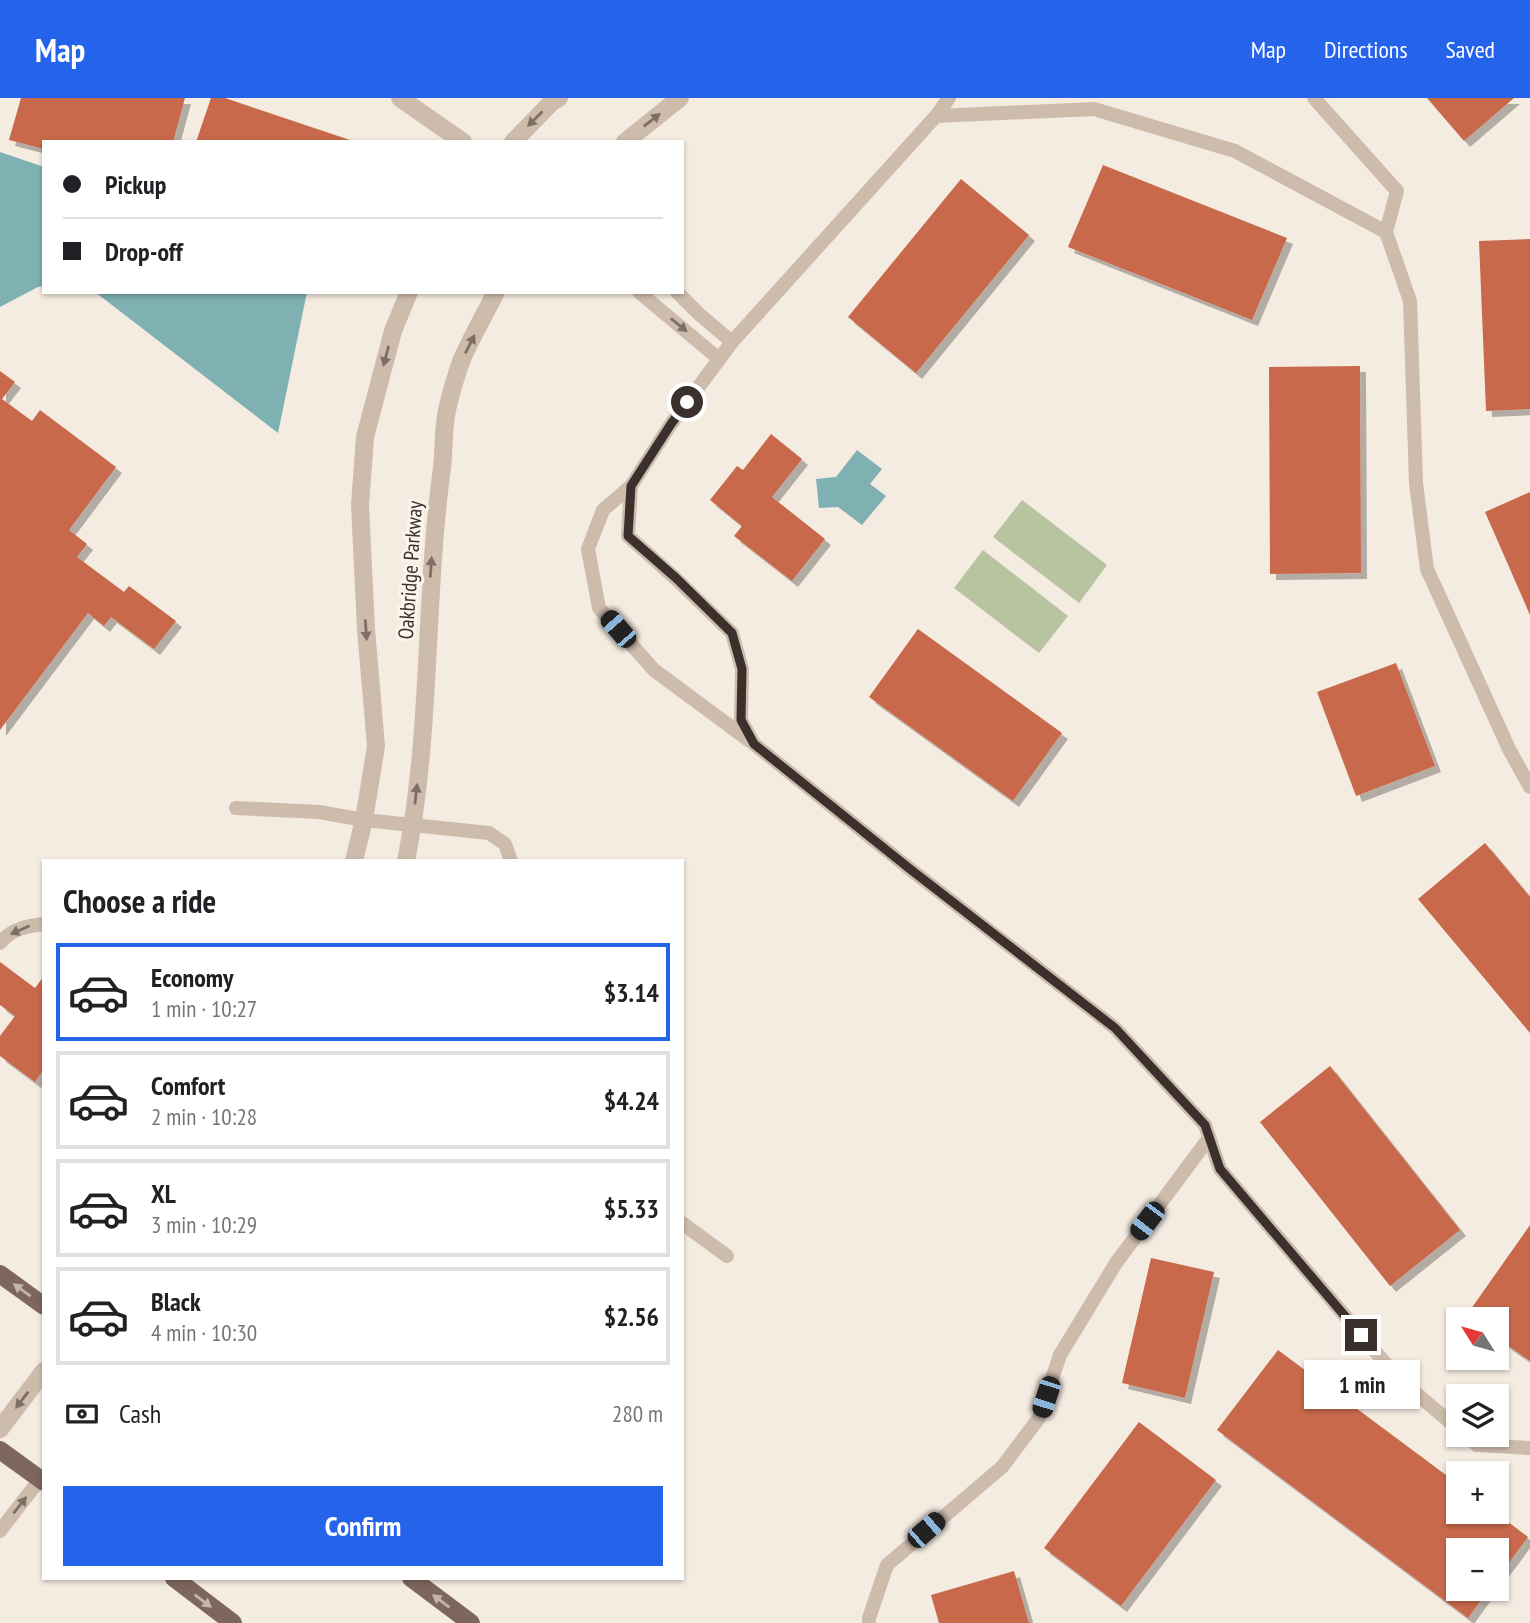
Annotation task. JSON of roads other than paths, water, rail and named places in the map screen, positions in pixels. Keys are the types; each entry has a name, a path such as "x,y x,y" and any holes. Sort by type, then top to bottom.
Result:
{"main road":[{"path":"0,1274 42,1305"},
{"path":"0,1450 42,1479"},
{"path":"176,1580 233,1623"},
{"path":"414,1580 471,1623"}],"street":[{"path":"400,98 460,140"},
{"path":"515,140 559,98"},
{"path":"628,140 680,98"},
{"name":"Oakbridge Parkway","path":"354,859 376,746 366,629 360,505 365,437 393,331 408,294"},
{"name":"Oakbridge Parkway","path":"406,859 413,825 422,740 434,536 447,412 462,359 495,294"},
{"path":"0,1429 42,1374"}],"lane":[{"path":"950,98 732,342 671,424 631,486 603,510 588,549 599,608 654,670 754,744 1115,1028 1205,1125 1220,1169 1397,1377 1446,1419"},
{"path":"1314,98 1397,191 1386,232 1410,301 1416,483 1427,569 1509,749 1530,788"},
{"path":"936,116 1094,109 1235,151 1386,232"},
{"path":"641,294 719,359"},
{"path":"679,294 732,342"},
{"path":"631,486 628,536 732,633 742,669 741,720 754,744"},
{"path":"236,808 319,812 364,820 489,833 505,844 510,859"},
{"path":"0,943 24,926 42,923"},
{"path":"869,1623 887,1565 1002,1467 1039,1418 1060,1355 1116,1263 1209,1138"},
{"path":"684,1227 727,1256"},
{"path":"1509,1447 1530,1448"},
{"path":"0,1531 42,1479"}],"water":[{"path":"0,152 42,166 42,286 0,307"},
{"path":"98,294 307,294 278,433"},
{"path":"857,450 882,469 870,484 886,496 862,525 838,507 819,508 816,479 836,477"}]}
